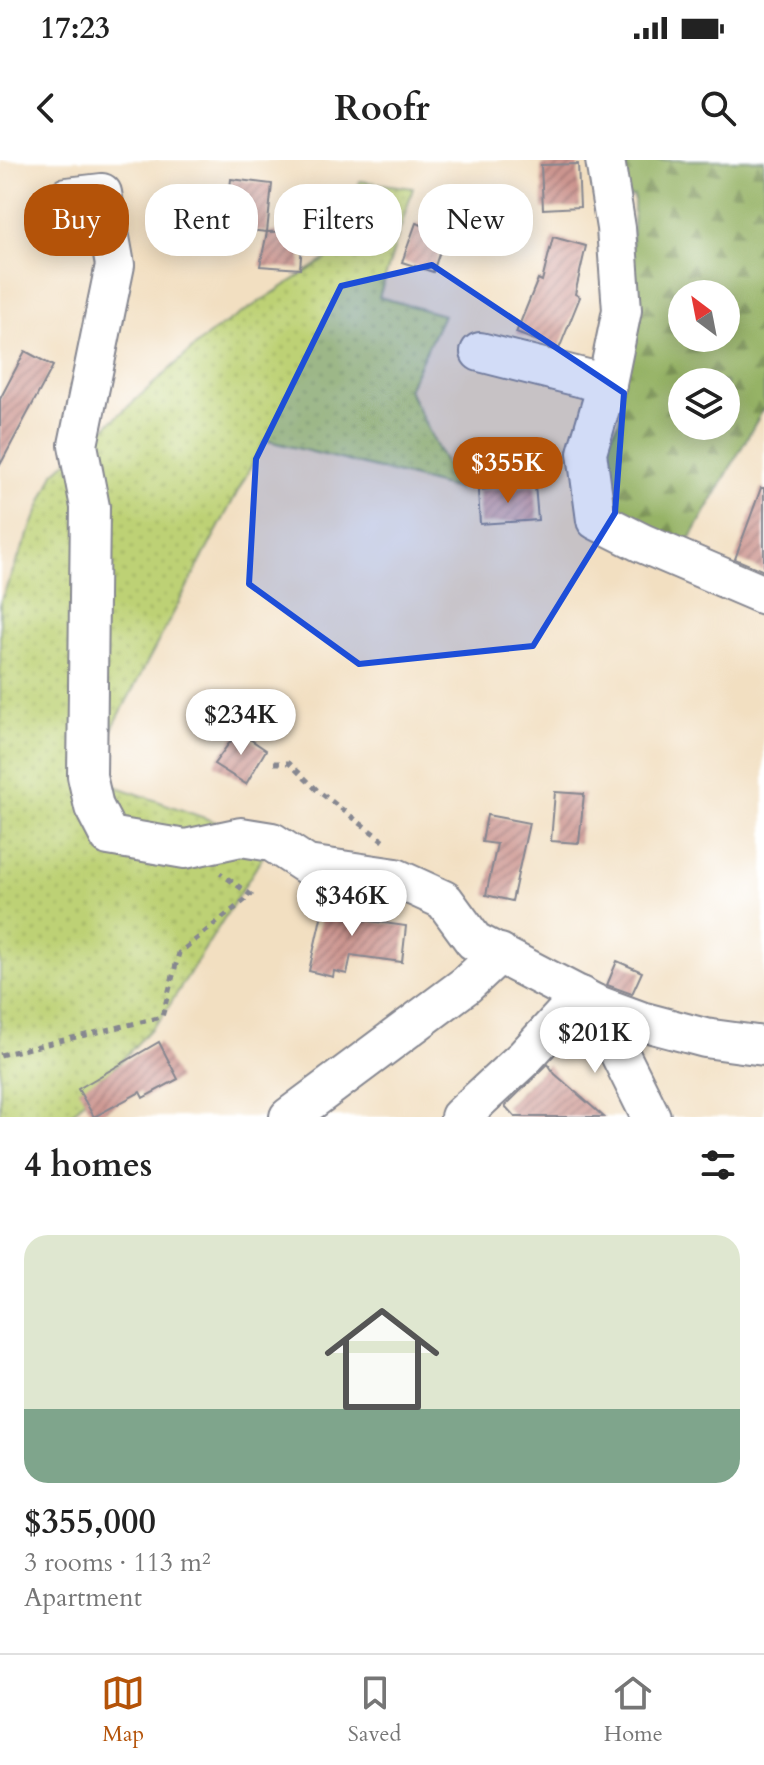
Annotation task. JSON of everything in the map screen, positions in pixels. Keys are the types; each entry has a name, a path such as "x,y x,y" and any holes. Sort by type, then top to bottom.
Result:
{"street":[{"path":"605,160 616,228 622,310 607,384 587,453 596,520 764,595"},
{"path":"113,256 115,265 78,445 90,507 87,776 94,807 109,836 185,849 241,837 272,842 307,865 396,878 444,900 474,941 588,1000 641,1021 705,1038 764,1046"},
{"path":"480,352 607,384"},
{"path":"289,1117 466,985 500,953"},
{"path":"460,1117 588,1000"},
{"path":"588,1000 651,1117"}],"path":[{"path":"274,763 289,763 318,791 389,844"},
{"path":"0,1055 162,1017 179,953 251,895 185,849"}],"highlighted area":[{"path":"432,265 624,393 615,513 533,646 359,664 249,584 256,459 341,286"}],"green space":[{"path":"609,160 764,160 764,408 684,550 617,524 595,455 620,417 634,196 627,197"},
{"path":"402,187 413,188 402,223"},
{"path":"327,256 392,256 379,297 443,315 408,389 458,489 265,440 87,776 272,842 162,1017 69,1117 0,1117 0,602 54,473 208,335"}],"building":[{"path":"578,164 580,207 543,209 541,165"},
{"path":"231,179 272,184 267,232 258,231 258,184 230,184"},
{"path":"418,224 418,256 438,256 433,272 402,262"},
{"path":"267,232 274,232 274,256 301,256 300,269 260,266"},
{"path":"553,237 586,246 575,294 580,297 559,349 516,333 538,279 542,281"},
{"path":"25,351 53,366 0,465 0,399"},
{"path":"535,485 538,520 480,524 478,490"},
{"path":"761,488 764,488 764,571 735,559"},
{"path":"238,731 266,750 246,784 214,764"},
{"path":"555,792 584,794 579,843 551,841"},
{"path":"487,815 529,823 512,901 486,895 497,844 482,842"},
{"path":"327,891 352,896 347,918 406,926 402,962 351,955 347,974 334,971 333,977 309,971"},
{"path":"617,961 642,972 632,994 607,985"},
{"path":"159,1042 178,1079 143,1098 140,1092 94,1117 78,1089"},
{"path":"548,1064 555,1074 604,1117 515,1117 505,1106"}]}
